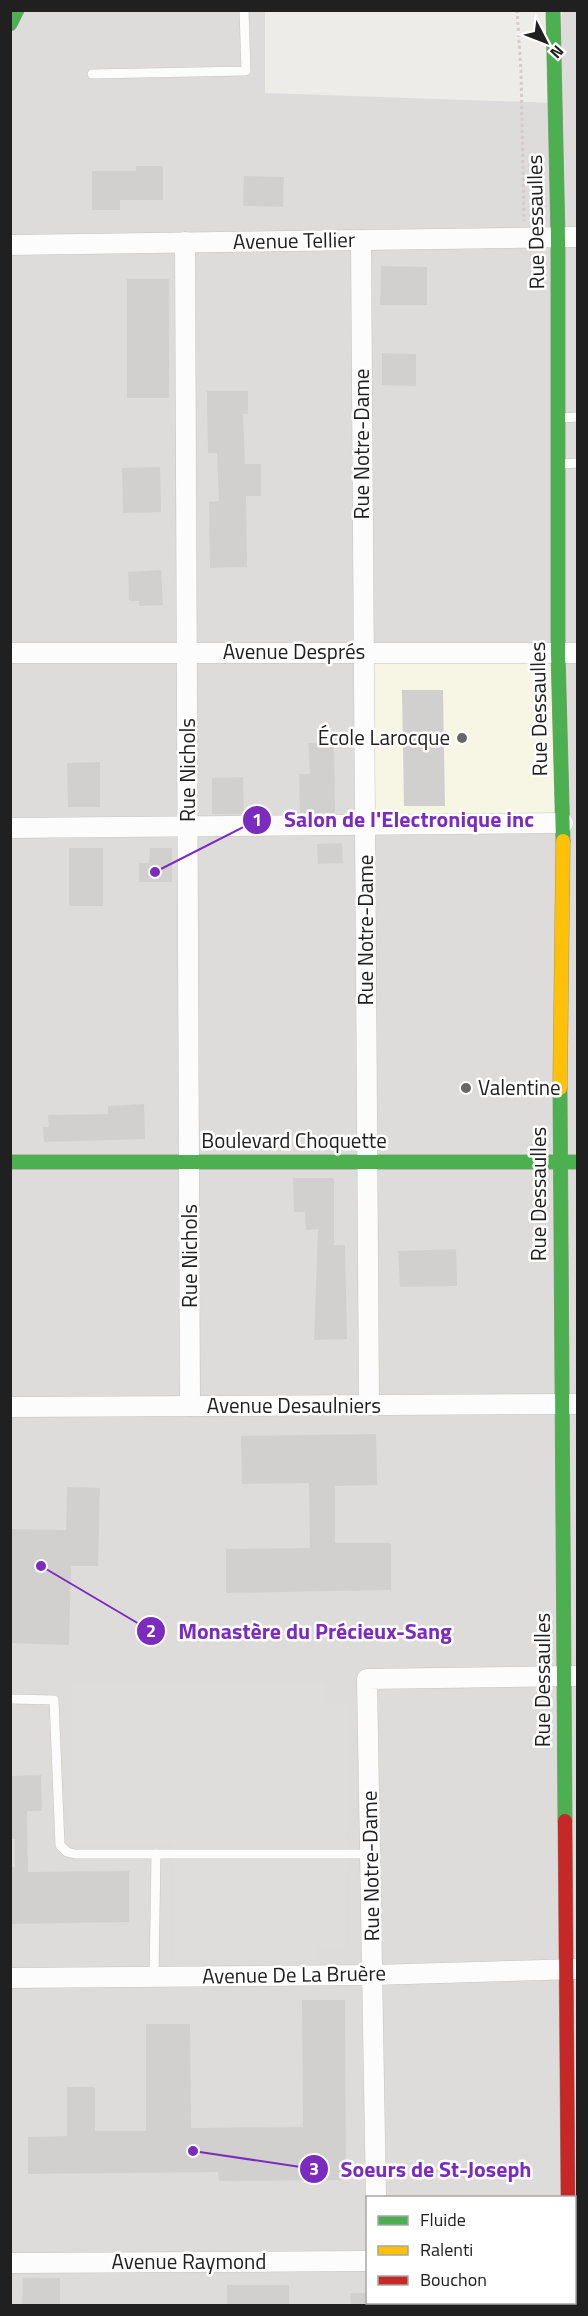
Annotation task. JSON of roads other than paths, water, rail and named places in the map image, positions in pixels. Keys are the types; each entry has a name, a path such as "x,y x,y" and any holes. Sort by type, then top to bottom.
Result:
{"main road":[{"path":"10,24 17,10"},
{"name":"Rue Dessaulles","path":"554,10 568,237 558,418 558,464 568,653 563,824 560,1238 570,1404 572,1969 568,2196"},
{"path":"560,1083 572,1103"},
{"name":"Boulevard Choquette","path":"10,1162 578,1162"},
{"path":"560,1238 566,1216 576,1196"}],"street":[{"name":"Avenue Tellier","path":"10,245 568,237"},
{"name":"Rue Notre-Dame","path":"361,240 369,1405"},
{"name":"Rue Nichols","path":"185,243 190,1406"},
{"name":"Avenue Després","path":"10,653 568,653"},
{"path":"10,828 563,824"},
{"name":"Avenue Desaulniers","path":"10,1407 570,1404"},
{"name":"Rue Notre-Dame","path":"376,2196 368,1679 571,1676"},
{"name":"Avenue De La Bruère","path":"10,1978 572,1969"},
{"name":"Avenue Raymond","path":"10,2263 366,2261"}],"lane":[{"path":"92,74 246,70 244,10"},
{"path":"558,418 578,417"},
{"path":"558,464 578,463"},
{"path":"10,1699 54,1700 60,1845 67,1852 75,1854 370,1854"},
{"path":"154,1976 156,1854"}],"place":[{"name":"École Larocque","path":"462,738"},
{"name":"Salon de l'Electronique inc","path":"155,872"},
{"name":"Valentine","path":"466,1088"},
{"name":"Monastère du Précieux-Sang","path":"41,1566"},
{"name":"Soeurs de St-Joseph","path":"193,2151"}]}
